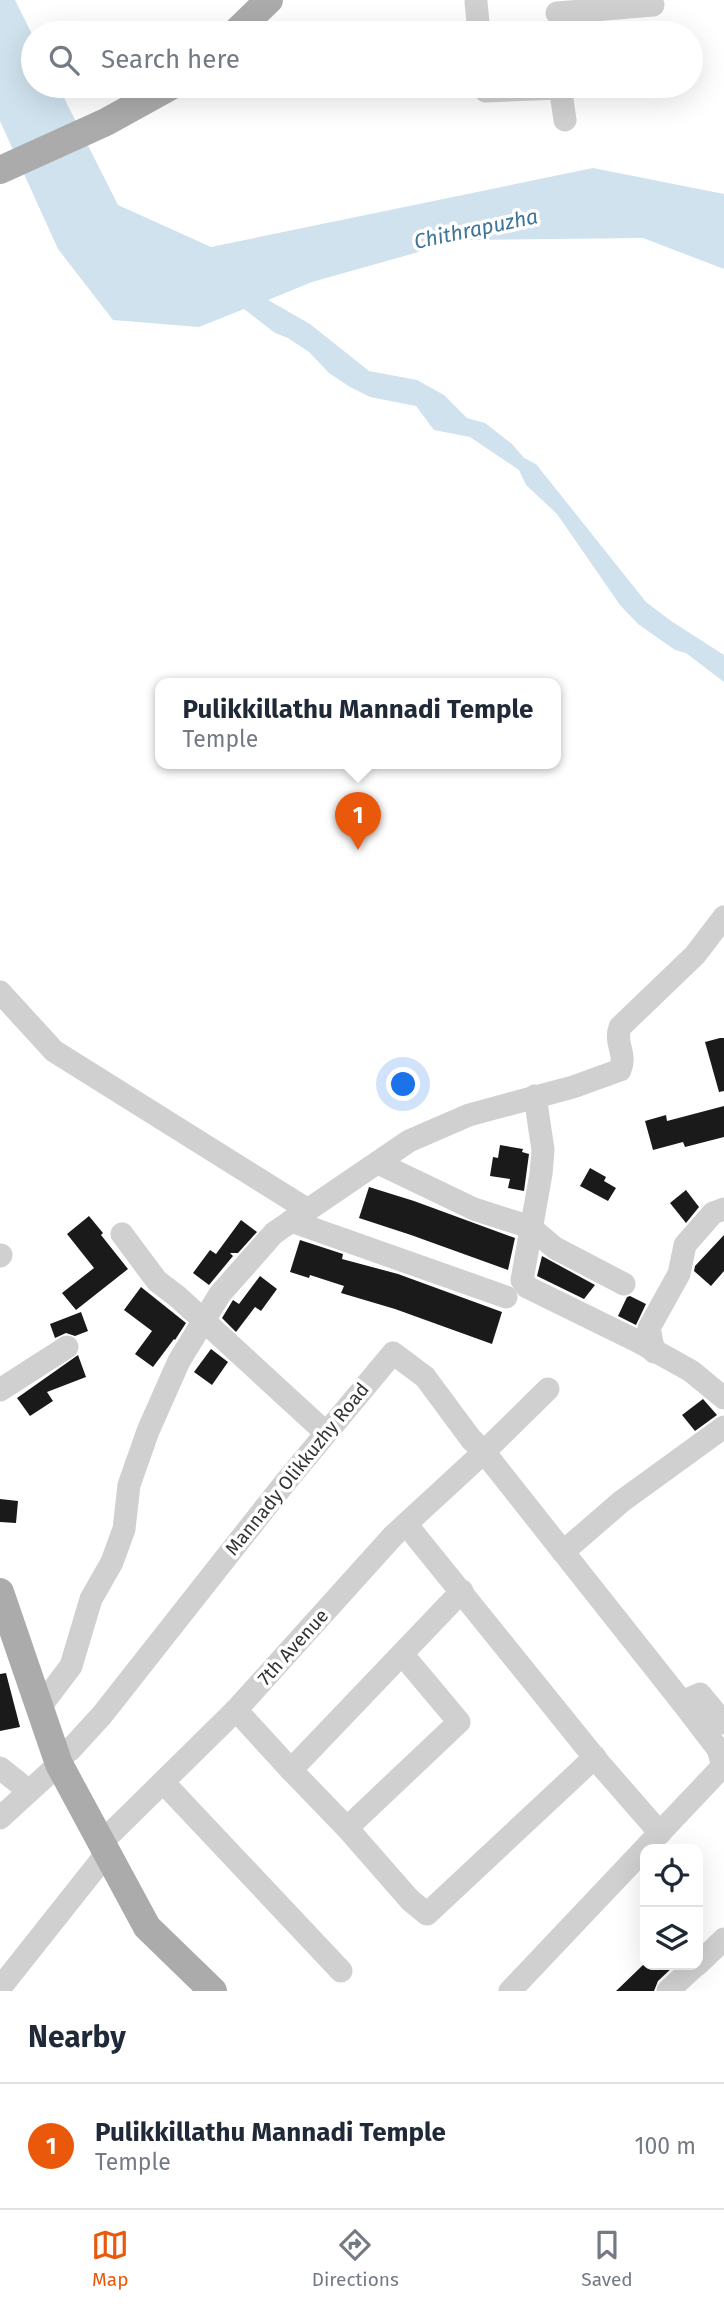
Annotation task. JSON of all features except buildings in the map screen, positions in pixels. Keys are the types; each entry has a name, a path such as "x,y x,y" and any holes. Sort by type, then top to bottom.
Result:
{"main road":[{"path":"247,21 269,0"},
{"path":"0,170 106,122 149,98"},
{"path":"0,1592 58,1761 104,1848 147,1927 214,1991"}],"street":[{"path":"476,2 478,21"},
{"path":"557,16 653,5"},
{"path":"562,98 565,120"},
{"path":"40,1707 71,1666 91,1599 112,1562 124,1529 129,1485 148,1431 179,1361 219,1293 274,1233 409,1141 457,1120 573,1087 620,1070 624,1060 617,1036 620,1027 695,955 724,917"},
{"path":"0,992 54,1051 300,1215 506,1297"},
{"path":"535,1096 543,1150 522,1280 527,1287 639,1342 691,1371 724,1398"},
{"path":"378,1163 474,1209 530,1227 555,1248 624,1284"},
{"path":"654,1352 649,1328 679,1274 685,1245 713,1213 724,1209"},
{"path":"122,1234 157,1280 326,1433"},
{"path":"0,1390 67,1346"},
{"name":"Mannady Olikkuzhy Road","path":"0,1818 70,1750 111,1705 232,1548 393,1353 425,1377 471,1439 484,1452"},
{"path":"510,1991 723,1766 718,1749 484,1452 548,1388"},
{"path":"564,1552 622,1501 724,1427"},
{"name":"7th Avenue","path":"0,1988 104,1848 163,1782 236,1710 406,1524 484,1452"},
{"path":"406,1524 660,1833"},
{"path":"291,1770 462,1591"},
{"path":"347,1828 459,1722 402,1654"},
{"path":"682,1702 700,1694 724,1723"},
{"path":"236,1710 347,1828 410,1900 428,1914 595,1757"},
{"path":"0,1768 29,1791"},
{"path":"163,1782 341,1971"},
{"path":"703,1958 724,1939"},
{"path":"668,1991 691,1970"}],"water":[{"name":"Chithrapuzha","path":"0,0 15,0 26,21 21,21 21,98 64,98 118,205 211,247 593,168 724,194 724,269 643,238 461,240 312,282 268,300 310,324 369,371 417,380 444,395 467,418 485,423 512,444 524,458 536,464 646,602 724,655 724,682 686,653 675,650 638,624 620,605 557,514 526,485 519,470 470,437 434,430 416,406 370,397 350,387 329,373 309,352 275,333 244,309 199,327 113,320 58,249 0,121"}],"place":[{"name":"Pulikkillathu Mannadi Temple","path":"358,850"}]}
